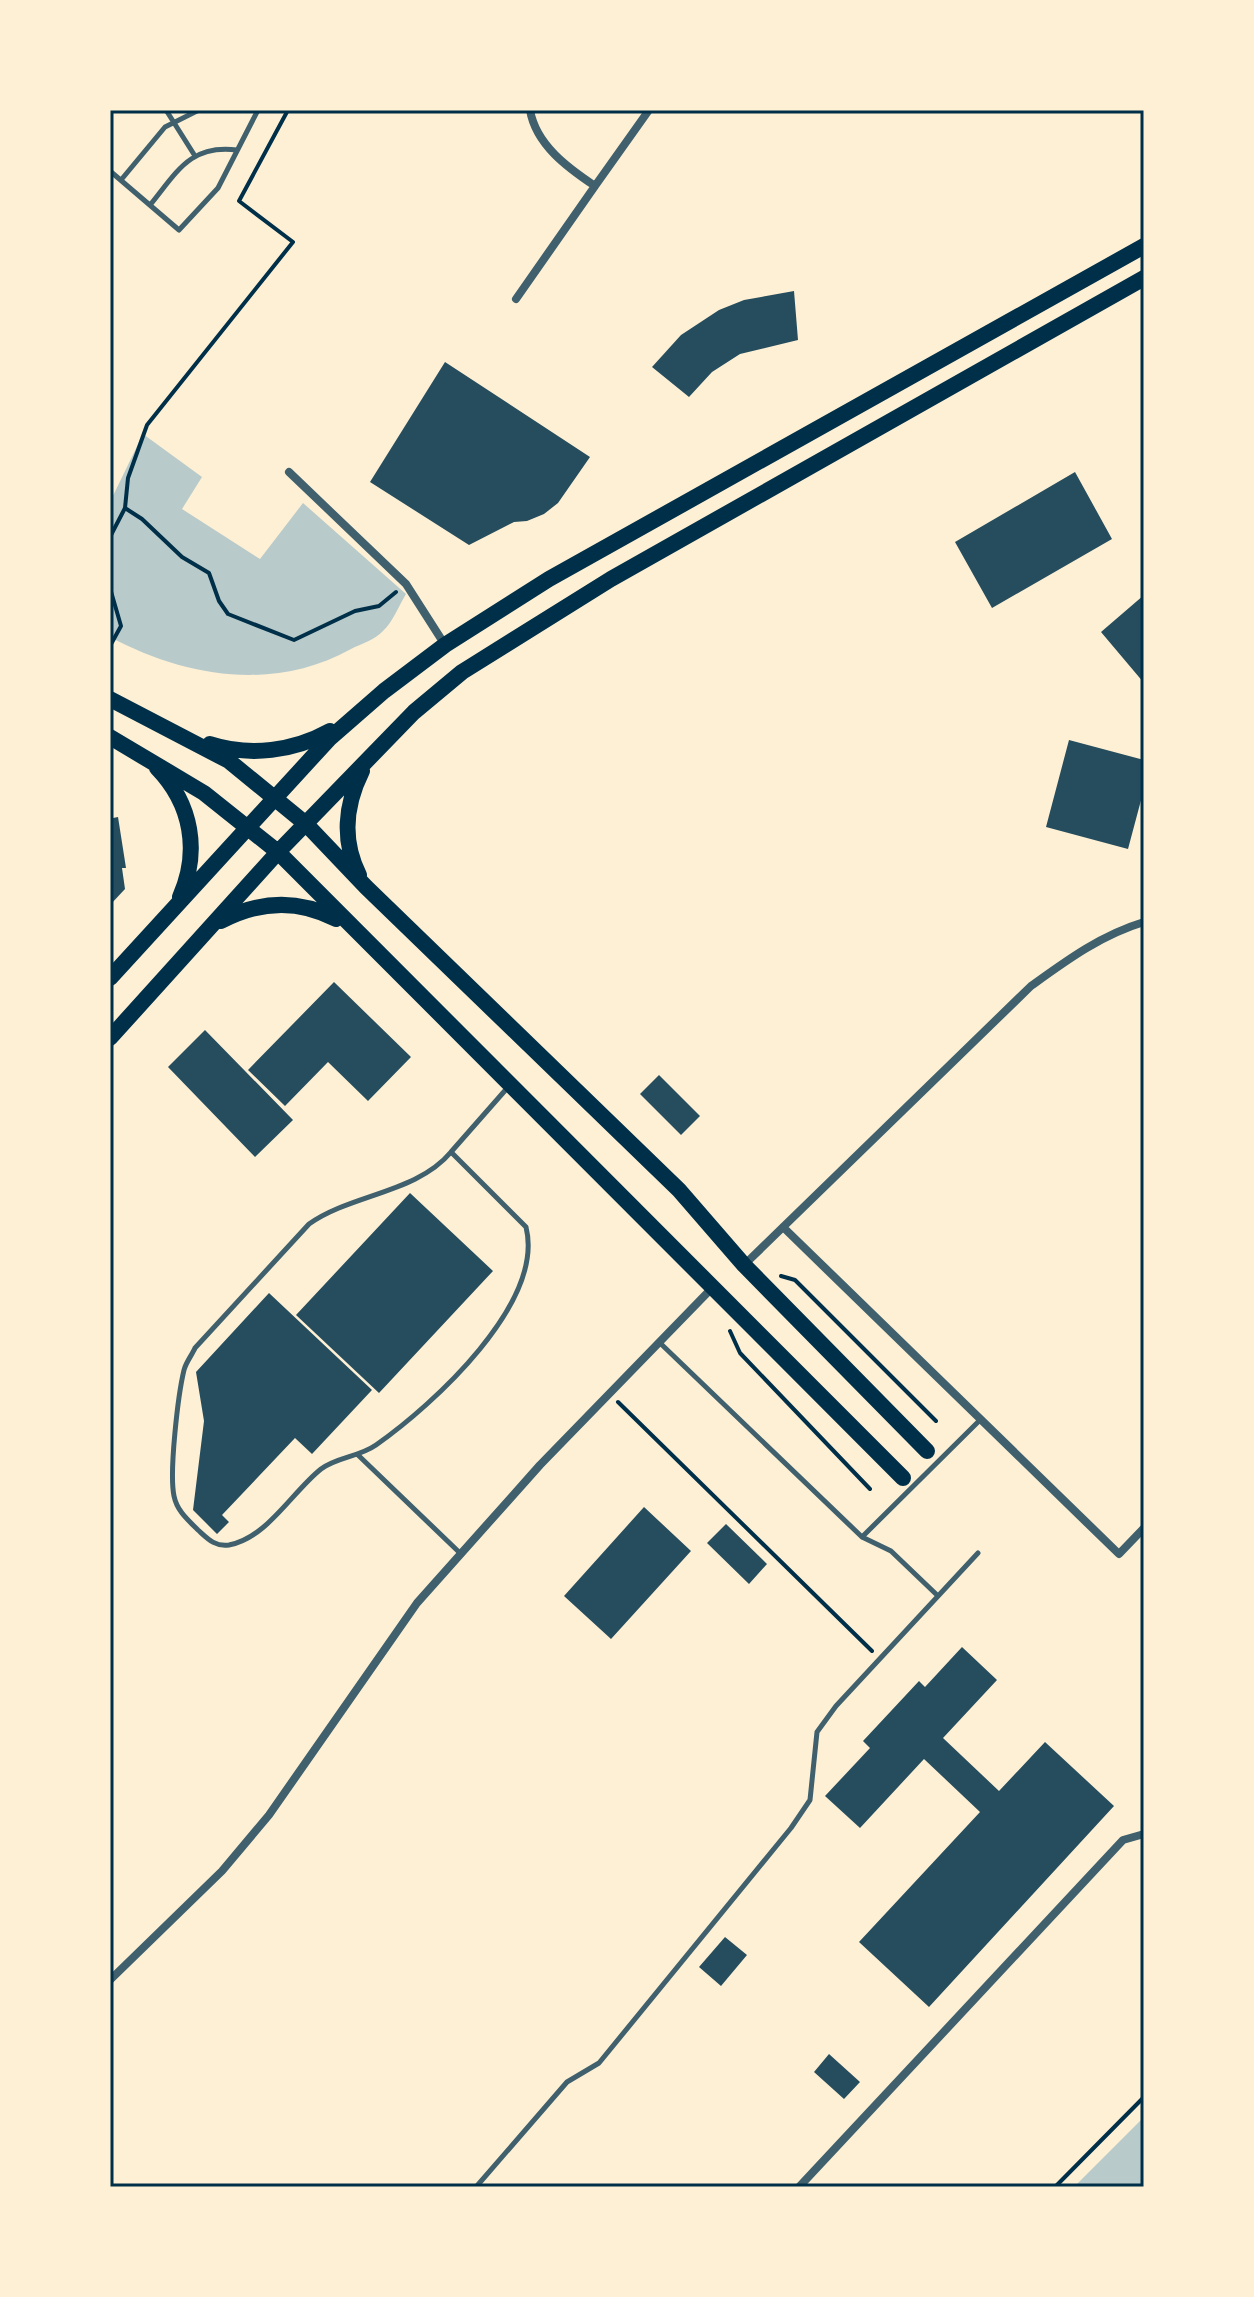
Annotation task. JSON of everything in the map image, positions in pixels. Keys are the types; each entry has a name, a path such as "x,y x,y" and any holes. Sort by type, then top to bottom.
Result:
{"main road":[{"path":"110,699 219,747 259,752 278,750 318,738 359,713 445,645 549,579 1144,246"},
{"path":"110,1038 278,852 414,712 462,672 611,579 1144,278"},
{"path":"110,978 359,713"},
{"path":"179,732 248,773 306,824 366,887 679,1190 744,1265 927,1451"},
{"path":"110,737 251,827 278,852 347,925 903,1478"},
{"path":"141,754 176,791 189,823 191,856 188,875 169,914"},
{"path":"366,887 351,855 347,819 354,788 368,759"},
{"path":"207,932 235,914 283,904 314,909 347,925"}],"street":[{"path":"530,110 549,149 567,167 595,186"},
{"path":"516,299 649,110"},
{"path":"289,472 406,584 445,645"},
{"path":"744,1265 1031,986 1072,956 1120,929 1144,922"},
{"path":"783,1227 1119,1554 1144,1528"},
{"path":"110,1980 231,1860 269,1815 417,1603 712,1288"},
{"path":"799,2187 1123,1840 1144,1834"}],"lane":[{"path":"166,110 195,156"},
{"path":"121,180 165,127 199,110"},
{"path":"110,171 179,230 218,188 258,110"},
{"path":"150,205 184,162 217,147 237,150"},
{"path":"451,1152 526,1227 529,1260 511,1309 500,1327 439,1391 376,1446 322,1468 248,1539 226,1545 212,1543 183,1516 175,1498 173,1477 184,1368 195,1348 309,1224 329,1209 419,1177 451,1152 510,1086"},
{"path":"659,1342 862,1537 891,1551 937,1595"},
{"path":"862,1537 979,1421"},
{"path":"358,1455 461,1554"},
{"path":"476,2187 567,2082 599,2063 791,1828 810,1800 817,1732 879,1658 978,1553"}],"path":[{"path":"110,537 125,508 128,478 147,425 293,242 239,201 288,110"},
{"path":"125,508 142,519 182,557 209,573 219,601 228,614 294,640 355,611 379,606 406,584"},
{"path":"110,588 121,626 110,646"},
{"path":"744,1265 795,1280 936,1421"},
{"path":"729,1327 740,1353 870,1489"},
{"path":"610,1394 879,1658"},
{"path":"1055,2187 1144,2097"}],"shaded area":[{"path":"143,434 202,477 182,509 260,559 303,503 406,594 387,627 372,639 322,662 261,675 199,670 168,662 110,637 110,502"},
{"path":"1144,2117 1144,2187 1074,2187"}],"building":[{"path":"794,291 798,340 740,354 712,372 689,397 652,367 681,335 719,310 744,300"},
{"path":"445,362 590,457 558,503 544,514 514,522 469,545 370,482"},
{"path":"1075,472 1112,539 992,608 955,542"},
{"path":"1144,595 1144,683 1101,632"},
{"path":"1069,740 1144,760 1144,789 1128,849 1046,827"},
{"path":"110,807 113,818 118,817 126,868 122,868 125,889 110,905"},
{"path":"334,982 411,1057 368,1101 328,1062 285,1106 248,1070"},
{"path":"205,1030 293,1120 255,1157 168,1067"},
{"path":"659,1075 700,1116 681,1135 640,1094"},
{"path":"410,1193 493,1271 379,1393 296,1315"},
{"path":"269,1293 372,1390 312,1454 295,1438 222,1515 229,1522 217,1534 193,1510 204,1421 196,1372"},
{"path":"644,1507 691,1551 611,1639 564,1596"},
{"path":"726,1524 767,1564 749,1584 707,1543"},
{"path":"962,1647 997,1680 943,1738 999,1791 1045,1742 1114,1806 929,2007 859,1942 980,1812 924,1759 860,1828 825,1796 870,1748 863,1741 919,1681 925,1687"},
{"path":"725,1937 747,1955 721,1986 699,1967"},
{"path":"829,2054 860,2082 844,2099 814,2072"}]}
